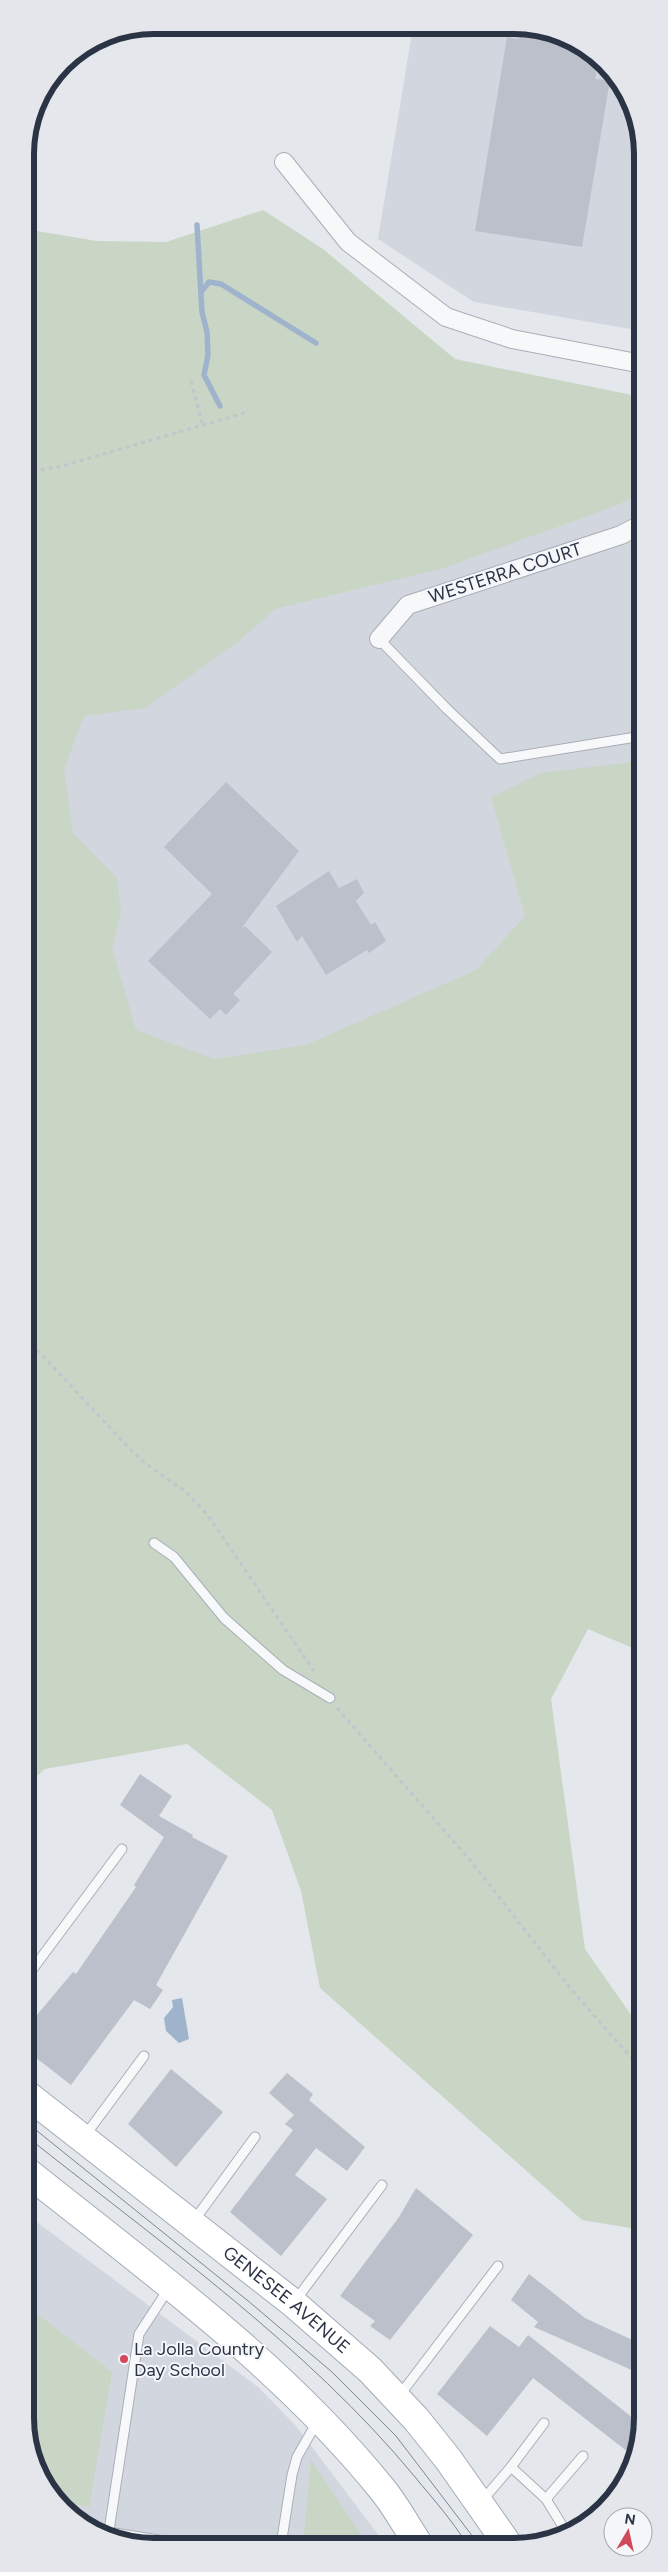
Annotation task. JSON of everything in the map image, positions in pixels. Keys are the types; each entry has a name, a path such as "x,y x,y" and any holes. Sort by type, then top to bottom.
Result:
{"main road":[{"name":"GENESEE AVENUE","path":"34,2100 192,2222 341,2342 398,2398 481,2502 504,2538"},
{"path":"34,2178 170,2286 255,2357 320,2418 383,2490 414,2538"}],"street":[{"path":"284,162 348,242 446,317 512,340 634,363"},
{"name":"WESTERRA COURT","path":"380,639 408,605 621,535 634,528"}],"lane":[{"path":"380,639 447,709 500,759 634,737"},
{"path":"154,1543 174,1557 224,1618 283,1670 330,1698"},
{"path":"34,1967 122,1849"},
{"path":"84,2138 144,2056"},
{"path":"192,2222 255,2137"},
{"path":"293,2303 382,2185"},
{"path":"398,2398 498,2266"},
{"path":"109,2529 139,2334 170,2286"},
{"path":"282,2538 292,2475 297,2457 320,2418"},
{"path":"481,2502 512,2467 544,2423"},
{"path":"546,2499 583,2456"},
{"path":"512,2467 546,2499 563,2528"}],"path":[{"path":"191,381 203,426"},
{"path":"34,471 62,466 248,412"}],"shaded area":[{"path":"412,34 522,34 538,36 553,40 574,50 599,69 614,87 625,108 633,138 634,330 474,302 378,239"},
{"path":"634,444 634,829 548,955 448,1050 114,1090 46,702"},
{"name":"La Jolla Country Day School","path":"34,2220 258,2387 296,2426 381,2538 138,2537 108,2529 81,2513 69,2503 54,2485 43,2464 35,2434"}],"green space":[{"path":"263,210 323,249 455,359 634,395 634,497 615,506 444,568 275,609 238,642 145,708 84,716 64,769 73,833 117,878 121,913 112,948 136,1030 214,1059 306,1045 476,970 525,916 491,797 540,773 634,762 634,1649 588,1629 551,1699 585,1949 634,2019 634,2229 582,2220 320,1988 301,1891 272,1810 187,1744 45,1769 34,1778 34,230 97,241 166,242"},
{"path":"34,2311 112,2372 89,2507 69,2503 54,2485 43,2464 38,2449 34,2418"},
{"path":"311,2460 363,2538 304,2538"}],"water":[{"path":"182,1998 189,2039 179,2043 166,2031 164,2018 173,2007 172,2000"}],"building":[{"path":"519,34 538,36 567,46 584,57 584,61 591,63 597,68 595,79 608,80 610,82 582,247 475,231 507,37 519,39"},
{"path":"226,782 299,851 241,929 245,926 272,952 233,994 240,1000 226,1015 220,1009 210,1019 148,961 212,894 164,847"},
{"path":"329,871 339,888 357,879 364,893 356,901 371,925 375,922 386,941 369,953 367,950 326,975 302,936 297,942 276,906"},
{"path":"140,1774 172,1796 159,1816 193,1835 192,1837 228,1856 156,1985 163,1990 150,2009 134,2000 71,2085 34,2056 34,2018 73,1972 76,1974 136,1887 134,1885 164,1837 120,1805"},
{"path":"171,2069 223,2112 176,2167 128,2124"},
{"path":"287,2073 313,2094 309,2100 365,2147 347,2171 316,2148 295,2175 327,2199 281,2256 230,2212 293,2130 285,2124 294,2115 269,2093"},
{"path":"416,2188 473,2235 390,2340 370,2326 375,2321 340,2296 399,2217"},
{"path":"529,2274 585,2318 634,2341 634,2371 534,2327 538,2322 511,2300"},
{"path":"490,2326 519,2347 528,2335 634,2419 630,2449 628,2452 533,2378 487,2436 437,2394"}],"waterway":[{"path":"197,225 202,312 207,332 208,355 204,375 220,406"},
{"path":"201,292 209,282 221,284 316,343"}],"tram line":[{"path":"34,2128 247,2300 332,2372 396,2436 474,2538"},
{"path":"34,2142 230,2297 328,2384 373,2429 415,2477 463,2538"}],"place":[{"name":"La Jolla Country Day School","path":"124,2359"}]}
